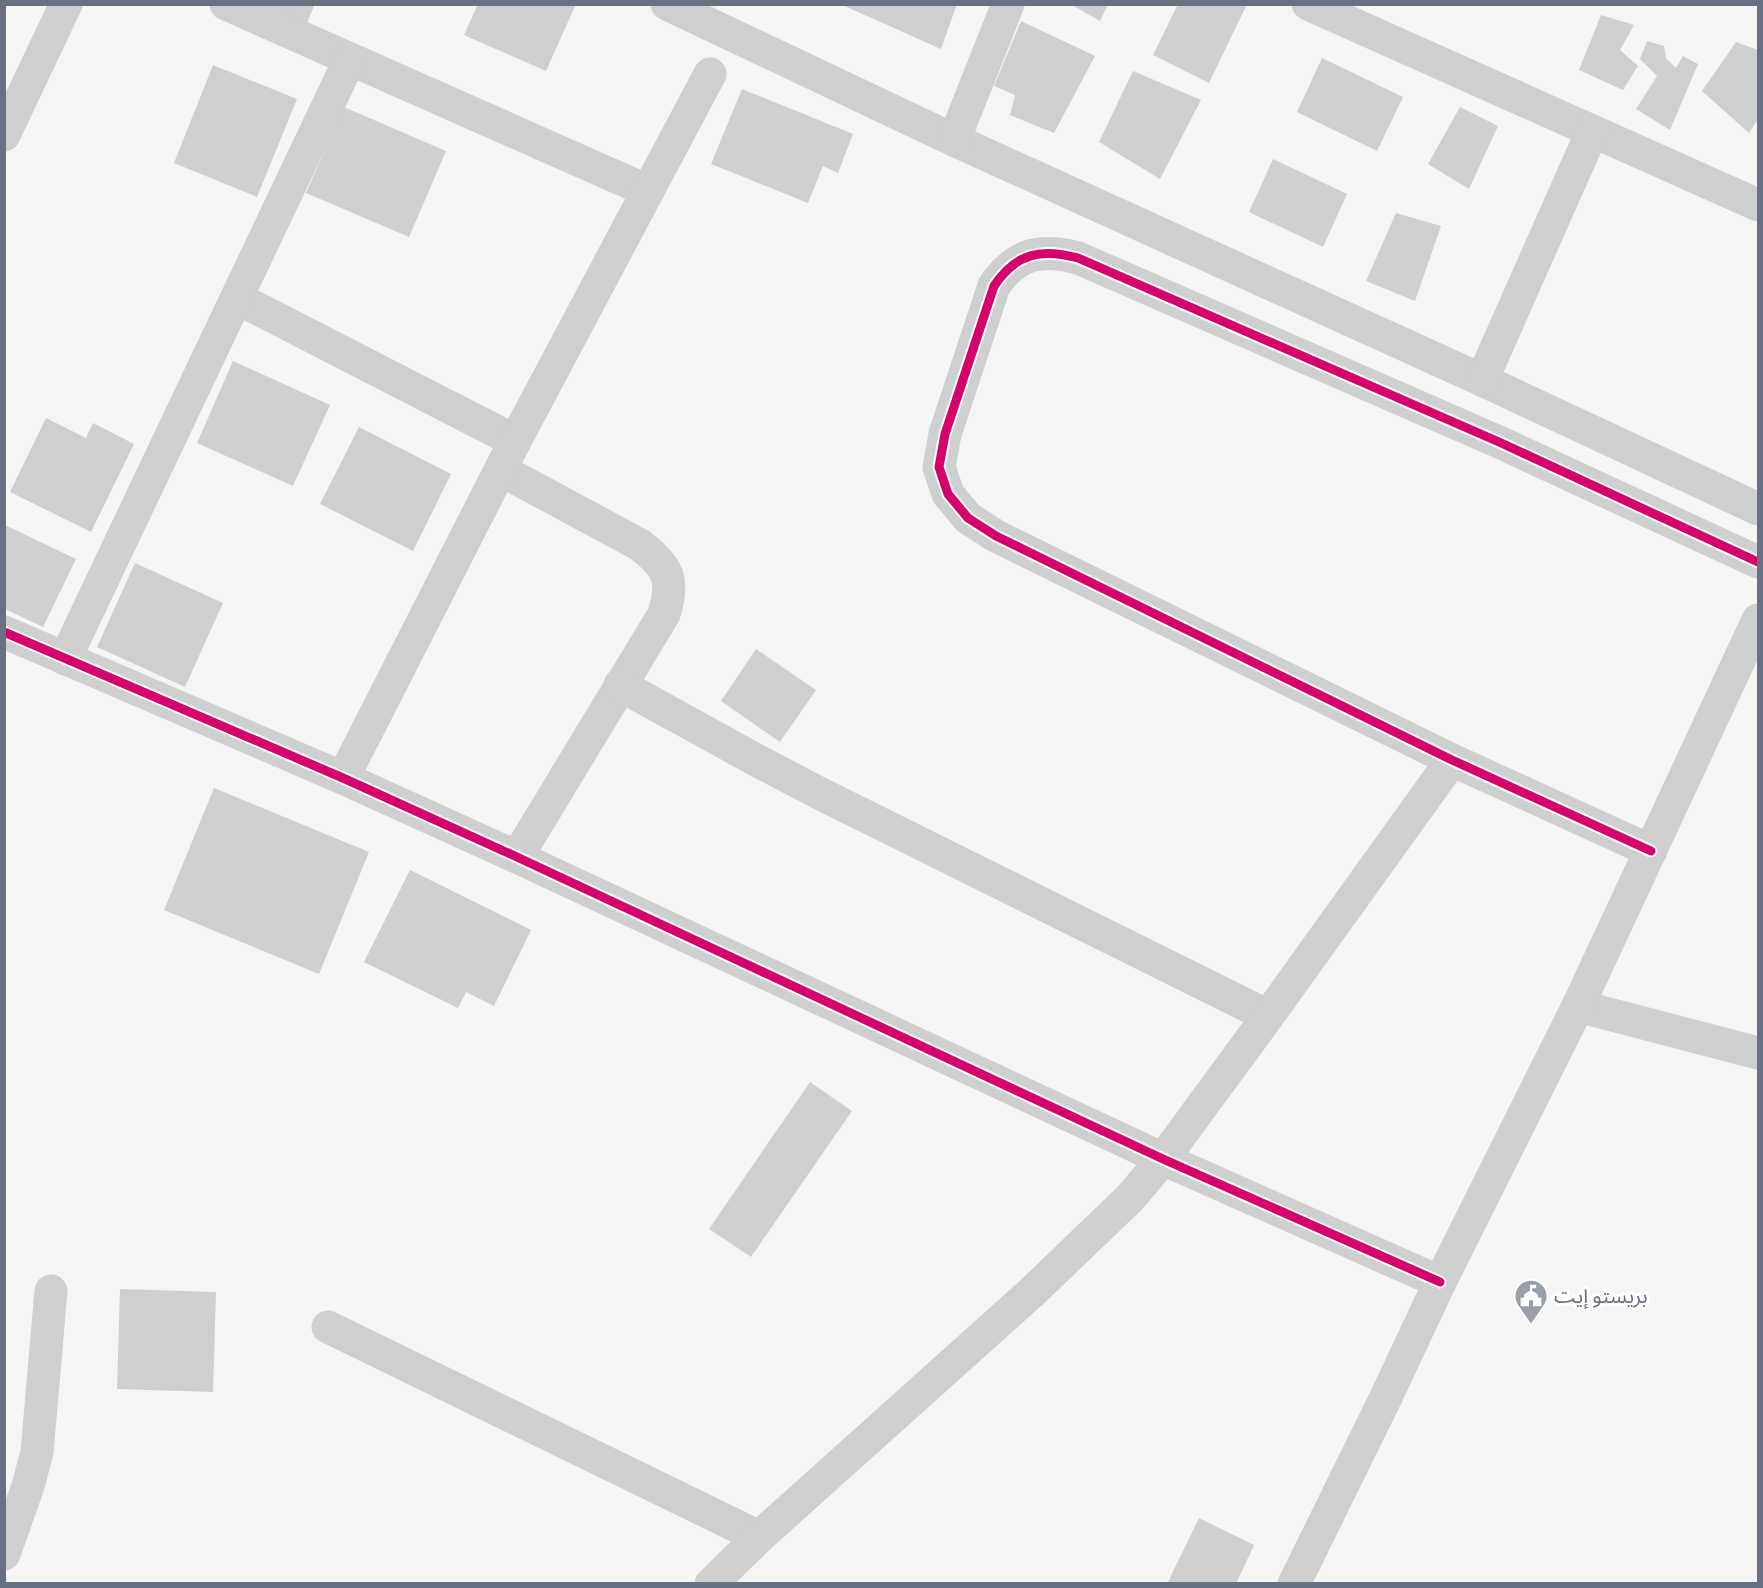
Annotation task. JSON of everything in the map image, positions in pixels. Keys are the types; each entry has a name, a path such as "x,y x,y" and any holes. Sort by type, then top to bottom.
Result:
{"street":[{"path":"4,135 66,4"},
{"path":"226,4 648,191"},
{"path":"667,4 954,140 1482,380 1758,509"},
{"path":"954,140 1008,4"},
{"path":"1308,4 1758,205"},
{"path":"65,659 350,59"},
{"path":"343,778 515,441 710,74"},
{"path":"1482,380 1592,132"},
{"path":"1651,850 1452,760 996,536 968,518 948,494 939,467 945,434 994,286 1003,272 1016,261 1028,256 1060,253 1078,258 1499,442 1758,562"},
{"path":"237,298 515,441"},
{"path":"1499,442 1517,397"},
{"path":"501,470 640,545 658,559 668,577 670,596 664,614 517,857"},
{"path":"1294,1584 1388,1395 1440,1281 1578,1006 1758,620"},
{"path":"4,632 343,778 1163,1159 1440,1281"},
{"path":"620,685 758,762 1268,1016"},
{"path":"711,1584 759,1537 1031,1293 1130,1198 1163,1159 1452,760"},
{"path":"1578,1006 1758,1053"},
{"path":"4,1554 28,1486 37,1452 51,1291"},
{"path":"328,1327 759,1537"}],"building":[{"path":"250,4 315,4 305,28"},
{"path":"478,4 576,4 546,71 464,35"},
{"path":"840,4 957,4 941,49"},
{"path":"1070,4 1108,4 1100,21"},
{"path":"1178,4 1247,4 1209,83 1153,55"},
{"path":"1601,15 1634,25 1620,50 1638,66 1623,90 1579,70"},
{"path":"1021,21 1095,56 1054,133 1010,115 1015,95 994,86"},
{"path":"1647,41 1664,46 1666,58 1676,68 1683,56 1698,64 1670,130 1636,109 1657,76 1640,59"},
{"path":"1736,42 1758,50 1758,119 1749,133 1702,91"},
{"path":"1322,58 1403,97 1377,151 1297,112"},
{"path":"213,65 297,99 257,197 174,163"},
{"path":"1133,71 1201,100 1160,179 1099,142"},
{"path":"742,89 853,134 838,173 823,166 808,203 711,164"},
{"path":"344,107 446,151 409,237 306,193"},
{"path":"1460,107 1498,126 1469,189 1428,164"},
{"path":"1273,159 1347,194 1323,247 1249,212"},
{"path":"1396,213 1441,226 1415,301 1366,281"},
{"path":"233,361 330,405 293,486 197,443"},
{"path":"46,418 86,438 93,423 134,444 91,532 10,492"},
{"path":"359,427 451,474 413,551 320,504"},
{"path":"5,525 76,559 43,627 5,609"},
{"path":"135,563 223,603 185,687 97,647"},
{"path":"756,649 816,690 780,742 721,701"},
{"path":"214,788 369,852 319,974 164,910"},
{"path":"410,870 531,930 494,1006 466,992 458,1008 364,962"},
{"path":"810,1082 852,1111 751,1257 709,1229"},
{"path":"120,1289 216,1292 213,1392 117,1389"},
{"path":"1199,1518 1254,1545 1236,1584 1167,1584"}],"cycle path":[{"path":"1651,851 1452,760 996,536 968,518 948,494 939,467 945,434 994,286 1011,266 1030,256 1052,254 1078,258 1499,442 1758,562"},
{"path":"4,632 343,778 1163,1159 1440,1282"}],"place":[{"name":"بريستو إيت","path":"1531,1325"}]}
